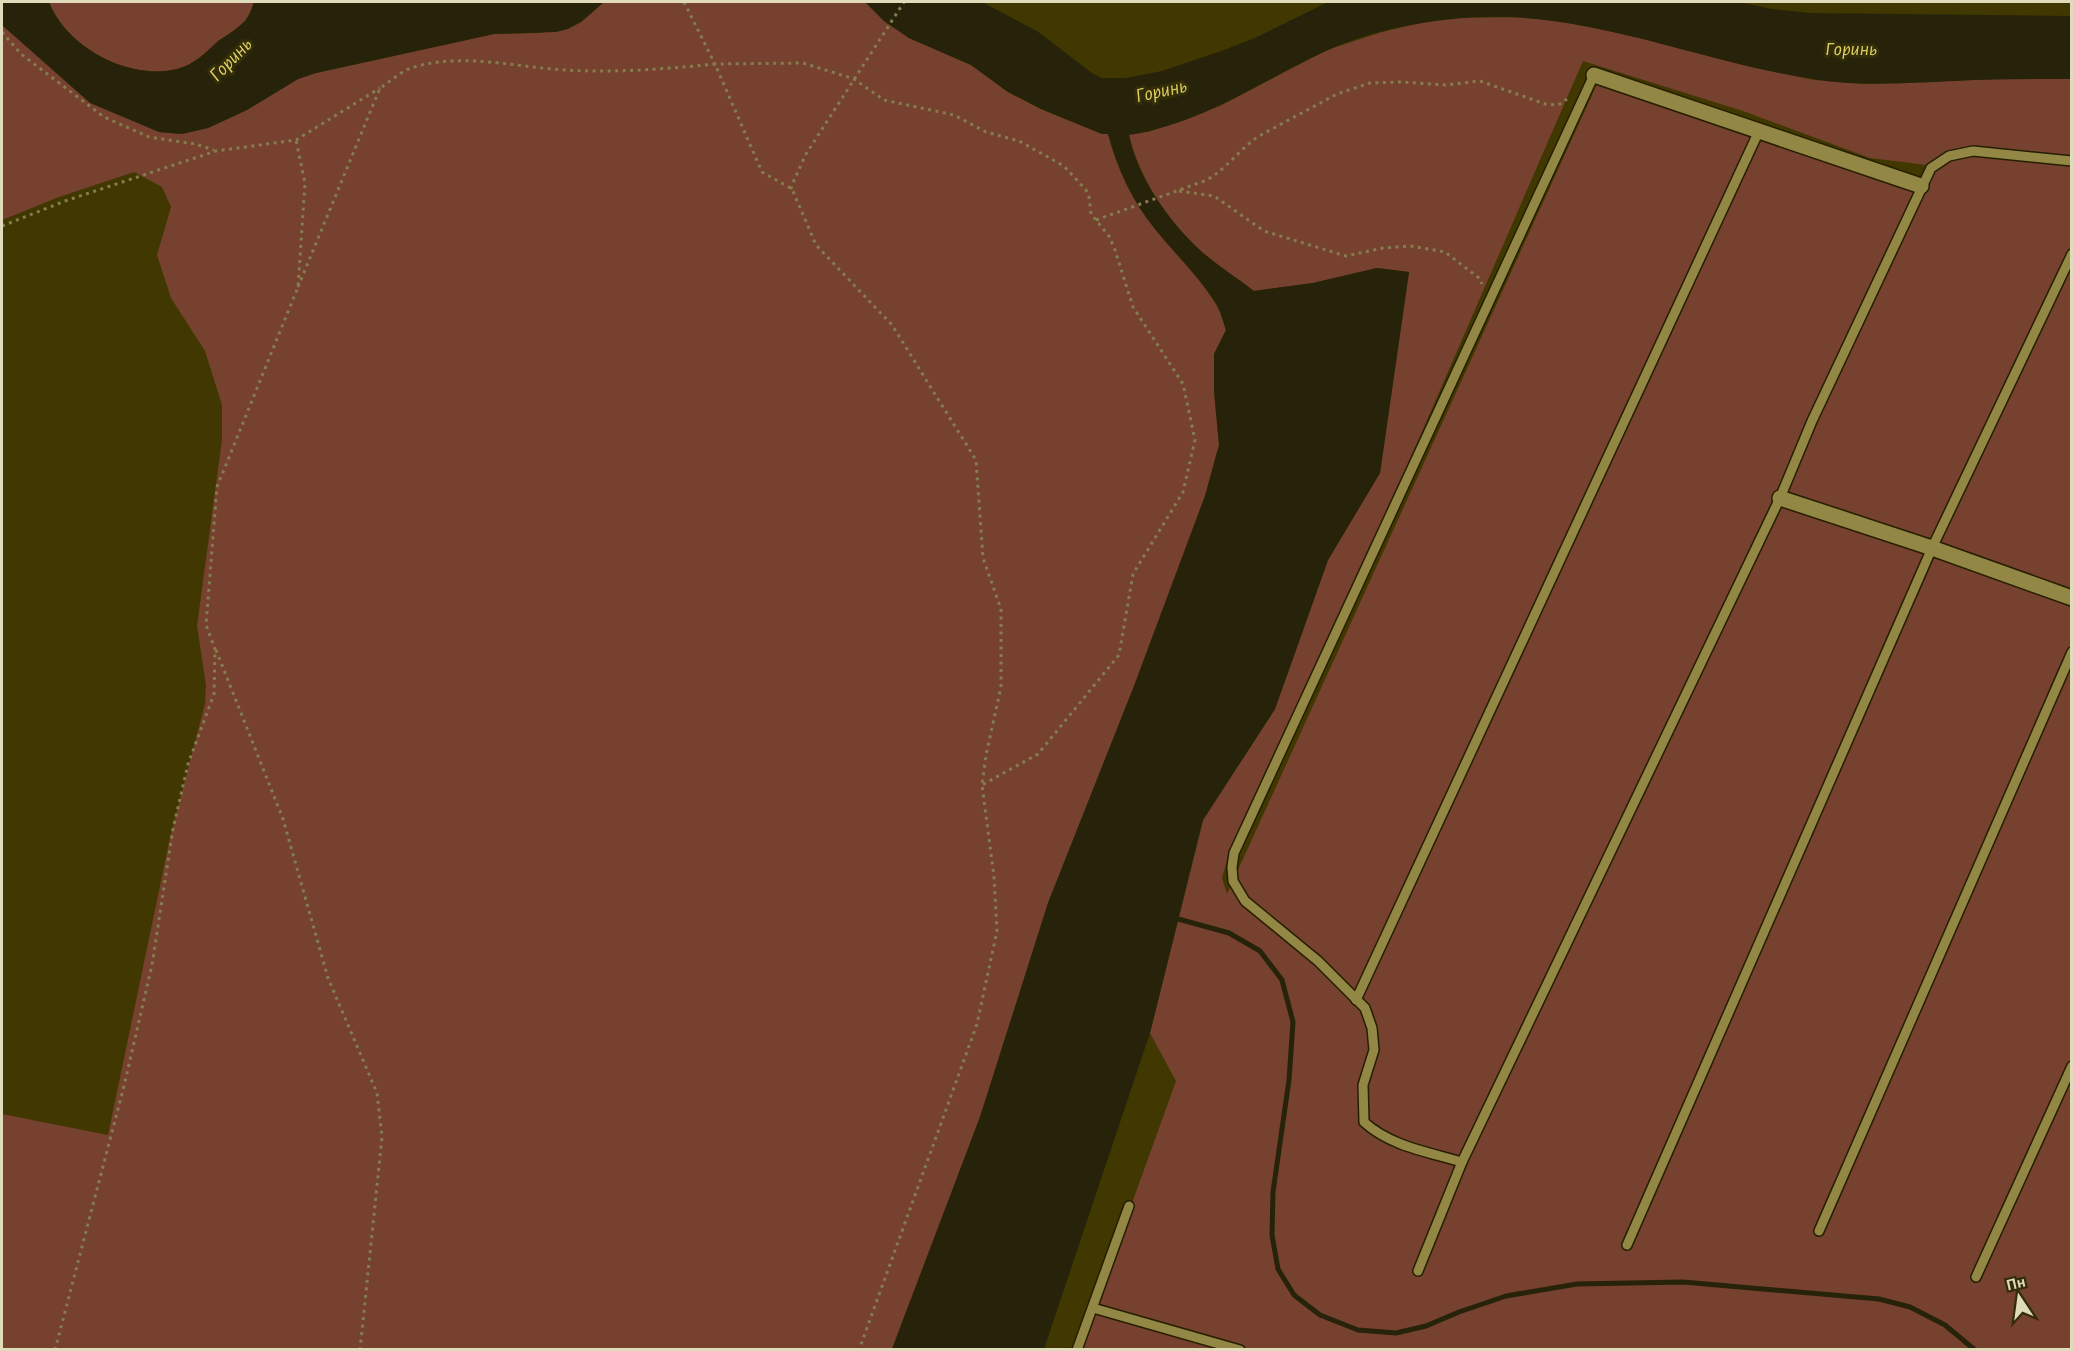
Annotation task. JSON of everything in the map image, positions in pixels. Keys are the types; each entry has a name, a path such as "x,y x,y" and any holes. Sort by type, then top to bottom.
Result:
{"street":[{"path":"1594,75 1921,186"},
{"path":"1780,498 1932,548 2072,598"}],"lane":[{"path":"1462,1162 1400,1144 1376,1132 1364,1122 1363,1085 1374,1050 1372,1028 1365,1008 1318,961 1245,901 1233,881 1233,860 1234,853 1594,75"},
{"path":"1356,1000 1759,131"},
{"path":"1418,1271 1462,1162 1780,498 1812,421 1931,168 1949,156 1964,152 2072,161"},
{"path":"1627,1245 1932,548 2072,254"},
{"path":"1819,1231 2072,652"},
{"path":"1976,1277 2072,1066"},
{"path":"1077,1350 1129,1206"},
{"path":"1093,1308 1240,1350"}],"path":[{"path":"684,2 716,64 762,171 792,189"},
{"path":"859,1350 976,1024 997,932 994,877 982,785 986,755 1002,687 1001,609 983,558 976,460 892,325 816,245 791,187 806,154 904,2"},
{"path":"2,32 21,54 104,117 149,137 195,144 216,151"},
{"path":"2,226 65,201 216,151 296,140 409,68 447,61 486,61 566,70 803,63 854,79 884,100 954,115 986,132 1019,141 1064,166 1086,190 1091,214 1109,236 1115,250 1133,307 1183,384 1195,440 1183,492 1132,574 1119,655 1038,754 982,785"},
{"path":"1096,220 1207,180 1258,136 1337,94 1370,83 1445,85 1480,81 1548,105 1563,103 1572,92"},
{"path":"360,1350 382,1137 377,1093 328,978 284,819 206,625 217,487 380,88"},
{"path":"296,140 305,183 298,287"},
{"path":"1177,191 1214,196 1264,231 1346,256 1383,248 1411,246 1445,252 1479,278 1487,293 1489,303"},
{"path":"55,1350 153,965 173,829 188,764 214,694 215,649"}],"shaded area":[{"path":"49,2 254,2 244,22 200,58 177,69 158,71 139,70 101,57 69,33 57,18"},
{"path":"604,2 865,2 884,21 909,38 971,65 1008,92 1041,109 1102,134 1108,134 1116,160 1132,196 1155,229 1209,294 1219,310 1226,330 1214,354 1214,391 1219,445 1205,496 1134,686 1048,903 980,1117 892,1349 2,1349 2,1114 108,1135 170,838 205,704 206,685 197,626 222,440 222,405 205,351 171,298 157,255 171,207 162,187 134,172 59,197 2,220 2,25 90,102 159,132 182,134 208,128 247,110 298,79 316,73 494,34 541,33 581,22"},
{"path":"1532,17 1640,38 1751,67 1814,80 1864,84 2071,79 2071,156 1973,146 1947,152 1927,165 1870,158 1743,111 1583,61 1398,487 1229,853 1222,878 1227,894 1598,82 1923,194 1935,171 1951,161 1965,157 2071,166 2071,1349 1079,1350 1176,1081 1150,1033 1203,820 1275,709 1328,560 1380,473 1409,272 1377,268 1313,283 1254,291 1208,257 1178,227 1148,183 1129,134 1148,132 1220,106 1327,50 1379,33 1423,22 1457,18"}],"water":[{"name":"Горинь","path":"2,2 49,2 57,18 69,33 101,57 139,70 158,71 177,69 199,58 244,22 254,2 604,2 581,22 556,32 494,34 316,73 298,79 247,110 208,128 182,134 159,132 90,103 2,25"},
{"name":"Горинь","path":"865,2 982,2 1037,31 1092,73 1102,78 1126,78 1162,71 1257,37 1328,2 1739,2 1772,9 1810,13 2071,16 2071,79 1883,84 1830,81 1768,71 1634,37 1545,20 1499,17 1437,21 1405,26 1356,39 1301,63 1207,111 1156,129 1129,135 1139,167 1147,183 1178,227 1208,257 1254,291 1313,283 1377,268 1409,272 1380,473 1328,560 1275,709 1203,820 1150,1033 1044,1349 892,1349 980,1117 1048,903 1134,686 1205,496 1219,445 1214,391 1214,354 1226,330 1219,310 1209,294 1139,207 1121,172 1108,134 1102,134 1041,109 1008,92 971,65 909,38 884,21"}],"waterway":[{"path":"1171,917 1229,933 1260,951 1282,980 1293,1022 1289,1080 1273,1192 1272,1235 1278,1269 1294,1295 1320,1315 1358,1330 1396,1333 1426,1326 1506,1296 1577,1284 1683,1282 1879,1299 1910,1307 1945,1325 1975,1350"}]}
